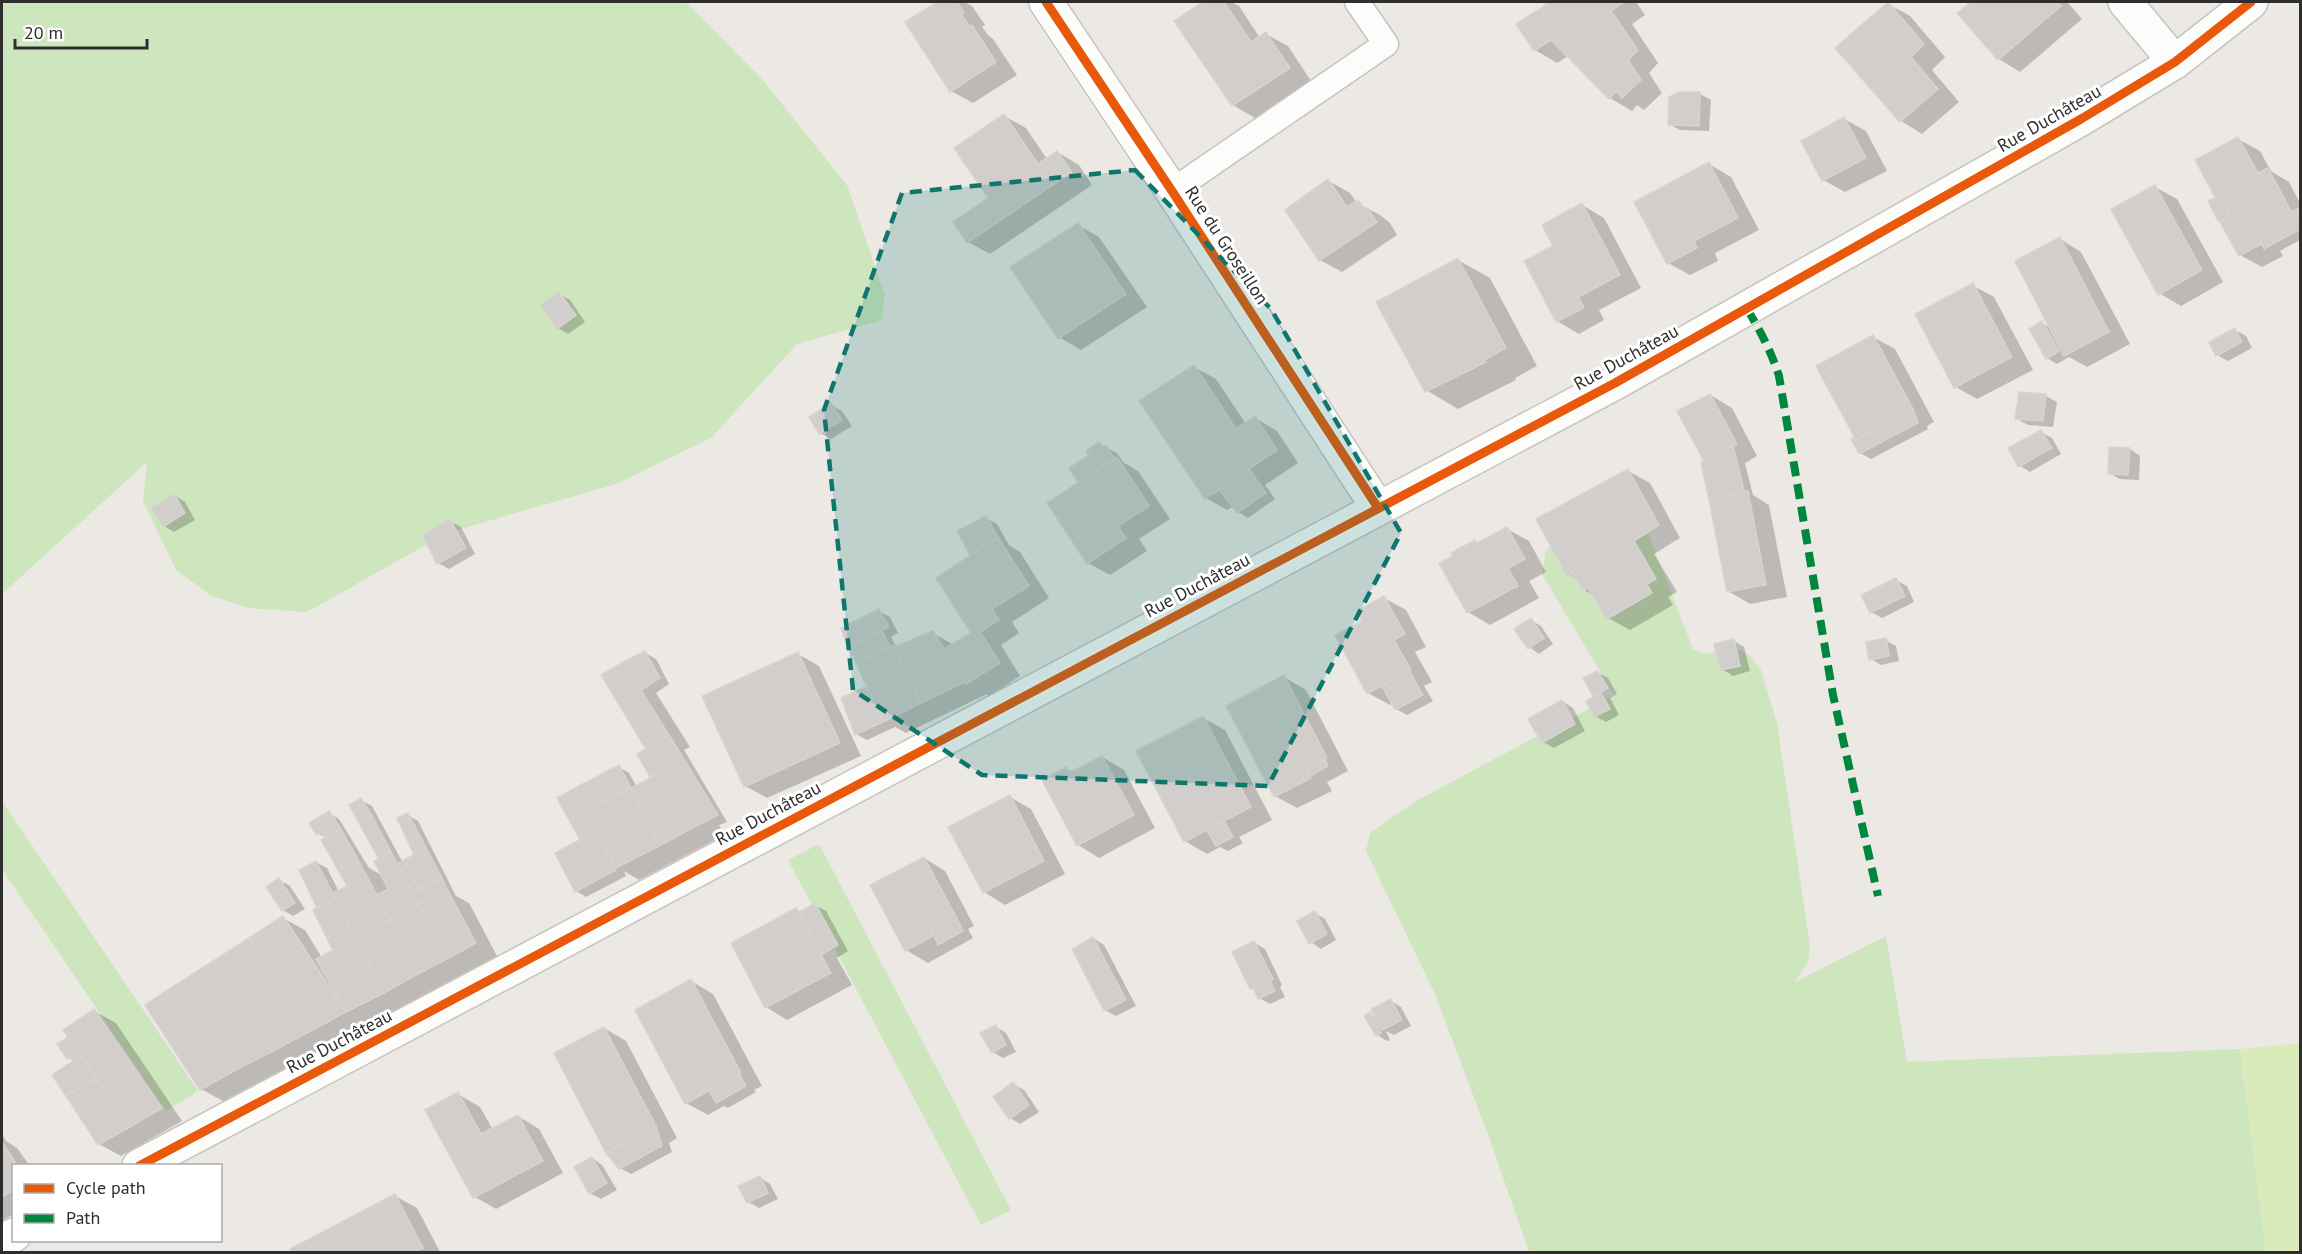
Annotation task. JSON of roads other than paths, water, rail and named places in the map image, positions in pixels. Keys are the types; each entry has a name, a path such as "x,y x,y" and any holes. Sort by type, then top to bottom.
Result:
{"street":[{"name":"Rue du Groseillon","path":"1046,2 1378,508"},
{"path":"2125,2 2175,62"},
{"name":"Rue Duchâteau","path":"143,1164 1615,383 2081,119 2175,62 2252,2"}],"lane":[{"path":"1172,191 1386,44 1357,2"}]}
